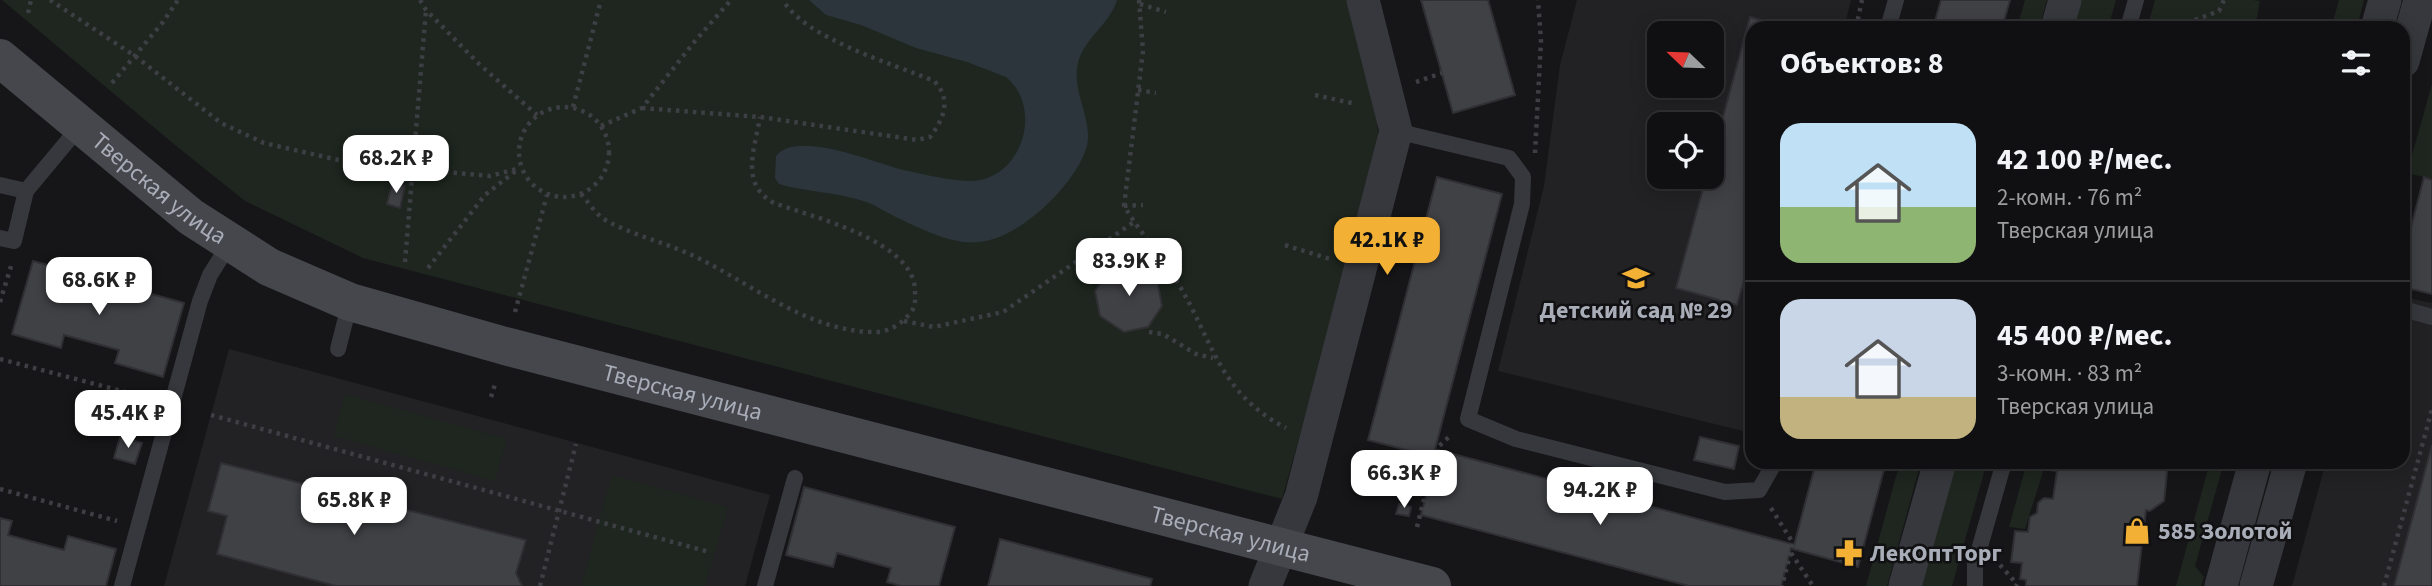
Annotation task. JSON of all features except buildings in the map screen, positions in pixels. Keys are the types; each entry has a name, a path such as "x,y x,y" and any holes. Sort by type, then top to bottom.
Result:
{"street":[{"path":"1265,586 1301,497 1396,131 1363,0"},
{"path":"2059,21 2065,0"},
{"path":"2379,21 2385,0"},
{"path":"2410,36 2420,0"},
{"name":"Тверская улица","path":"0,58 191,217 269,267 350,302 505,346 1432,586"},
{"path":"1905,586 1938,469"},
{"path":"2221,586 2253,469"},
{"path":"2256,586 2289,469"}],"lane":[{"path":"1890,21 1896,0"},
{"path":"2130,21 2136,0"},
{"path":"7,240 26,191 81,125"},
{"path":"1396,131 1508,158 1523,177 1522,204 1468,419 1516,439 1725,492 1759,490 1771,469"},
{"path":"0,185 26,191"},
{"path":"122,586 205,287 230,243"},
{"path":"338,349 350,302"},
{"path":"2410,311 2432,317"},
{"path":"1975,586 1975,564 2002,469"},
{"path":"765,586 795,478"}],"path":[{"path":"28,13 31,0"},
{"path":"50,0 135,57 221,123 264,143 356,164 490,176 520,167"},
{"path":"112,83 178,0"},
{"path":"420,0 426,10 479,64 537,115"},
{"path":"573,107 601,0"},
{"path":"601,126 642,108 731,0"},
{"path":"642,108 760,117 917,140 930,137 939,124 944,106 942,89 934,80 820,34 800,20 783,0"},
{"path":"1523,177 1536,150 1541,41 1538,0"},
{"path":"1858,21 1862,0"},
{"path":"2192,21 2219,11 2224,0"},
{"path":"1166,12 1139,2 1143,51 1124,206 1178,283 1214,358 1234,387 1250,404 1273,421 1298,434 1316,439"},
{"path":"405,262 426,10"},
{"path":"1138,90 1156,93"},
{"path":"1315,94 1365,107"},
{"path":"554,107 573,107 589,114 601,126 608,141 609,157 595,186 581,194 564,198 548,195 531,184 520,167 518,148 524,130 537,115 554,107"},
{"path":"581,194 604,220 696,257 797,312 839,327 872,332 899,326 914,309 915,286 904,263 887,247 860,234 774,203 756,189 752,180 752,168 760,117"},
{"path":"428,268 485,195 520,167"},
{"path":"513,319 548,195"},
{"path":"1124,206 1143,205"},
{"path":"904,321 934,327 1003,312 1134,222"},
{"path":"0,302 12,268 7,240"},
{"path":"1285,244 1361,269"},
{"path":"1149,332 1163,334 1196,354 1214,358"},
{"path":"0,359 172,404"},
{"path":"491,397 497,376"},
{"path":"2384,586 2432,409"},
{"path":"211,415 709,552"},
{"path":"1417,527 1437,448 1468,419"},
{"path":"540,586 576,444"},
{"path":"0,489 138,527"},
{"path":"1759,490 1793,543 1782,586"},
{"path":"1791,552 1813,586"}],"shaded area":[{"path":"2,0 1351,0 1375,91 1378,135 1373,175 1282,499 363,258 245,201"},
{"path":"809,0 1117,0 1114,9 1081,54 1078,63 1077,84 1088,136 1084,155 1074,173 1048,204 1021,225 986,241 970,242 936,235 863,201 779,184 775,178 776,156 787,148 802,146 839,151 940,178 971,181 989,178 1003,169 1015,156 1025,123 1024,106 1017,90 1006,77 826,15"},
{"name":"Детский сад № 29","path":"1577,0 1851,0 1846,21 1745,21 1743,431 1498,371 1544,186 1560,65"},
{"path":"2025,0 2047,0 2041,21 2019,21"},
{"path":"2080,0 2116,0 2110,21 2074,21"},
{"path":"2155,0 2260,1 2256,21 2149,21"},
{"path":"2339,0 2364,0 2359,21 2333,21"},
{"path":"2432,84 2432,179 2410,174 2410,162"},
{"path":"2410,298 2432,303 2432,586 2292,586 2324,469 2410,469"},
{"path":"229,349 770,495 745,586 164,586"},
{"path":"345,394 507,439 495,481 334,436"},
{"path":"1898,469 1919,469 1887,586 1866,586"},
{"path":"1953,469 1985,469 1952,586 1921,586"},
{"path":"2025,469 2044,469 2025,529 2009,527"},
{"path":"2208,469 2222,469 2195,566 2204,577 2201,586 2176,586"},
{"path":"612,475 728,507 705,586 581,586"}],"place":[{"name":"Детский сад № 29","path":"1636,278"},
{"name":"585 Золотой","path":"2137,531"},
{"name":"ЛекОптТорг","path":"1849,553"}]}
